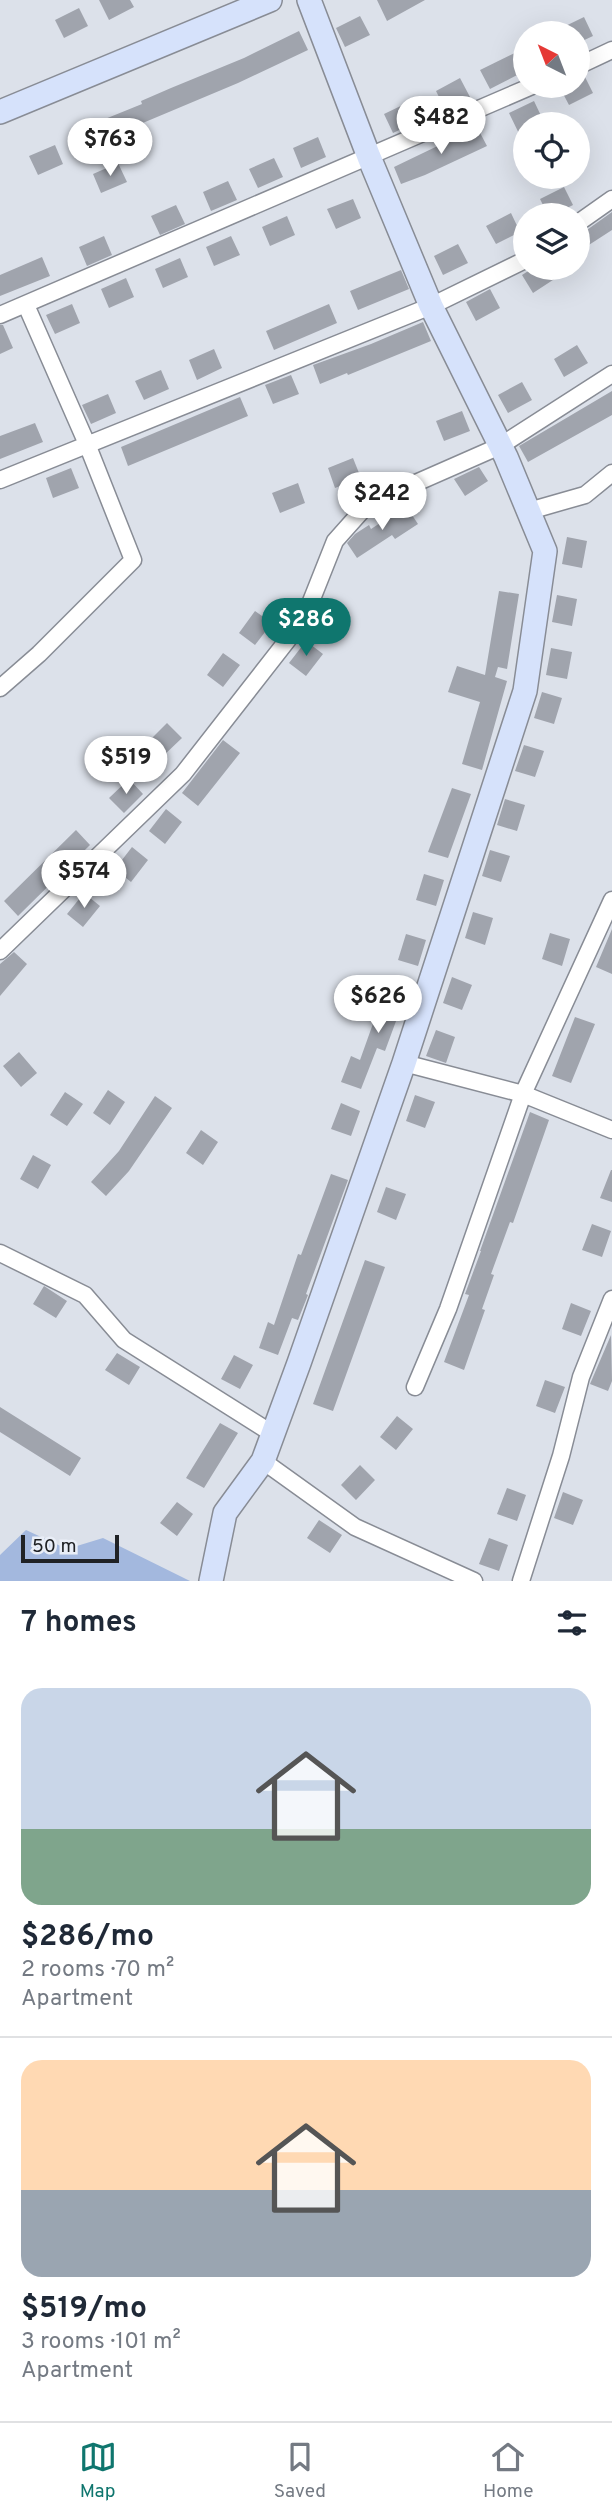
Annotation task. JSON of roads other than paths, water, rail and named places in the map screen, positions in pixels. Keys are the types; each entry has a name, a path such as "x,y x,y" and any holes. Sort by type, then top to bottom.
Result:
{"street":[{"path":"0,112 270,0"},
{"path":"211,1581 225,1513 263,1461 404,1063 525,691 545,551 500,446 431,306 369,157 309,0"},
{"path":"590,60 612,50"},
{"path":"0,315 513,94"},
{"path":"590,215 612,199"},
{"path":"0,481 431,306 513,266"},
{"path":"0,688 39,654 132,560 87,444 26,305"},
{"path":"0,951 183,775 304,619 335,541 368,504 500,446 612,374"},
{"path":"529,511 585,495 612,472"},
{"path":"415,1387 449,1309 523,1094 612,900"},
{"path":"404,1063 523,1094 612,1130"},
{"path":"0,1253 85,1295 124,1340 273,1434"},
{"path":"521,1581 561,1456 581,1377 612,1299"},
{"path":"263,1461 355,1527 439,1574 474,1581"}]}
